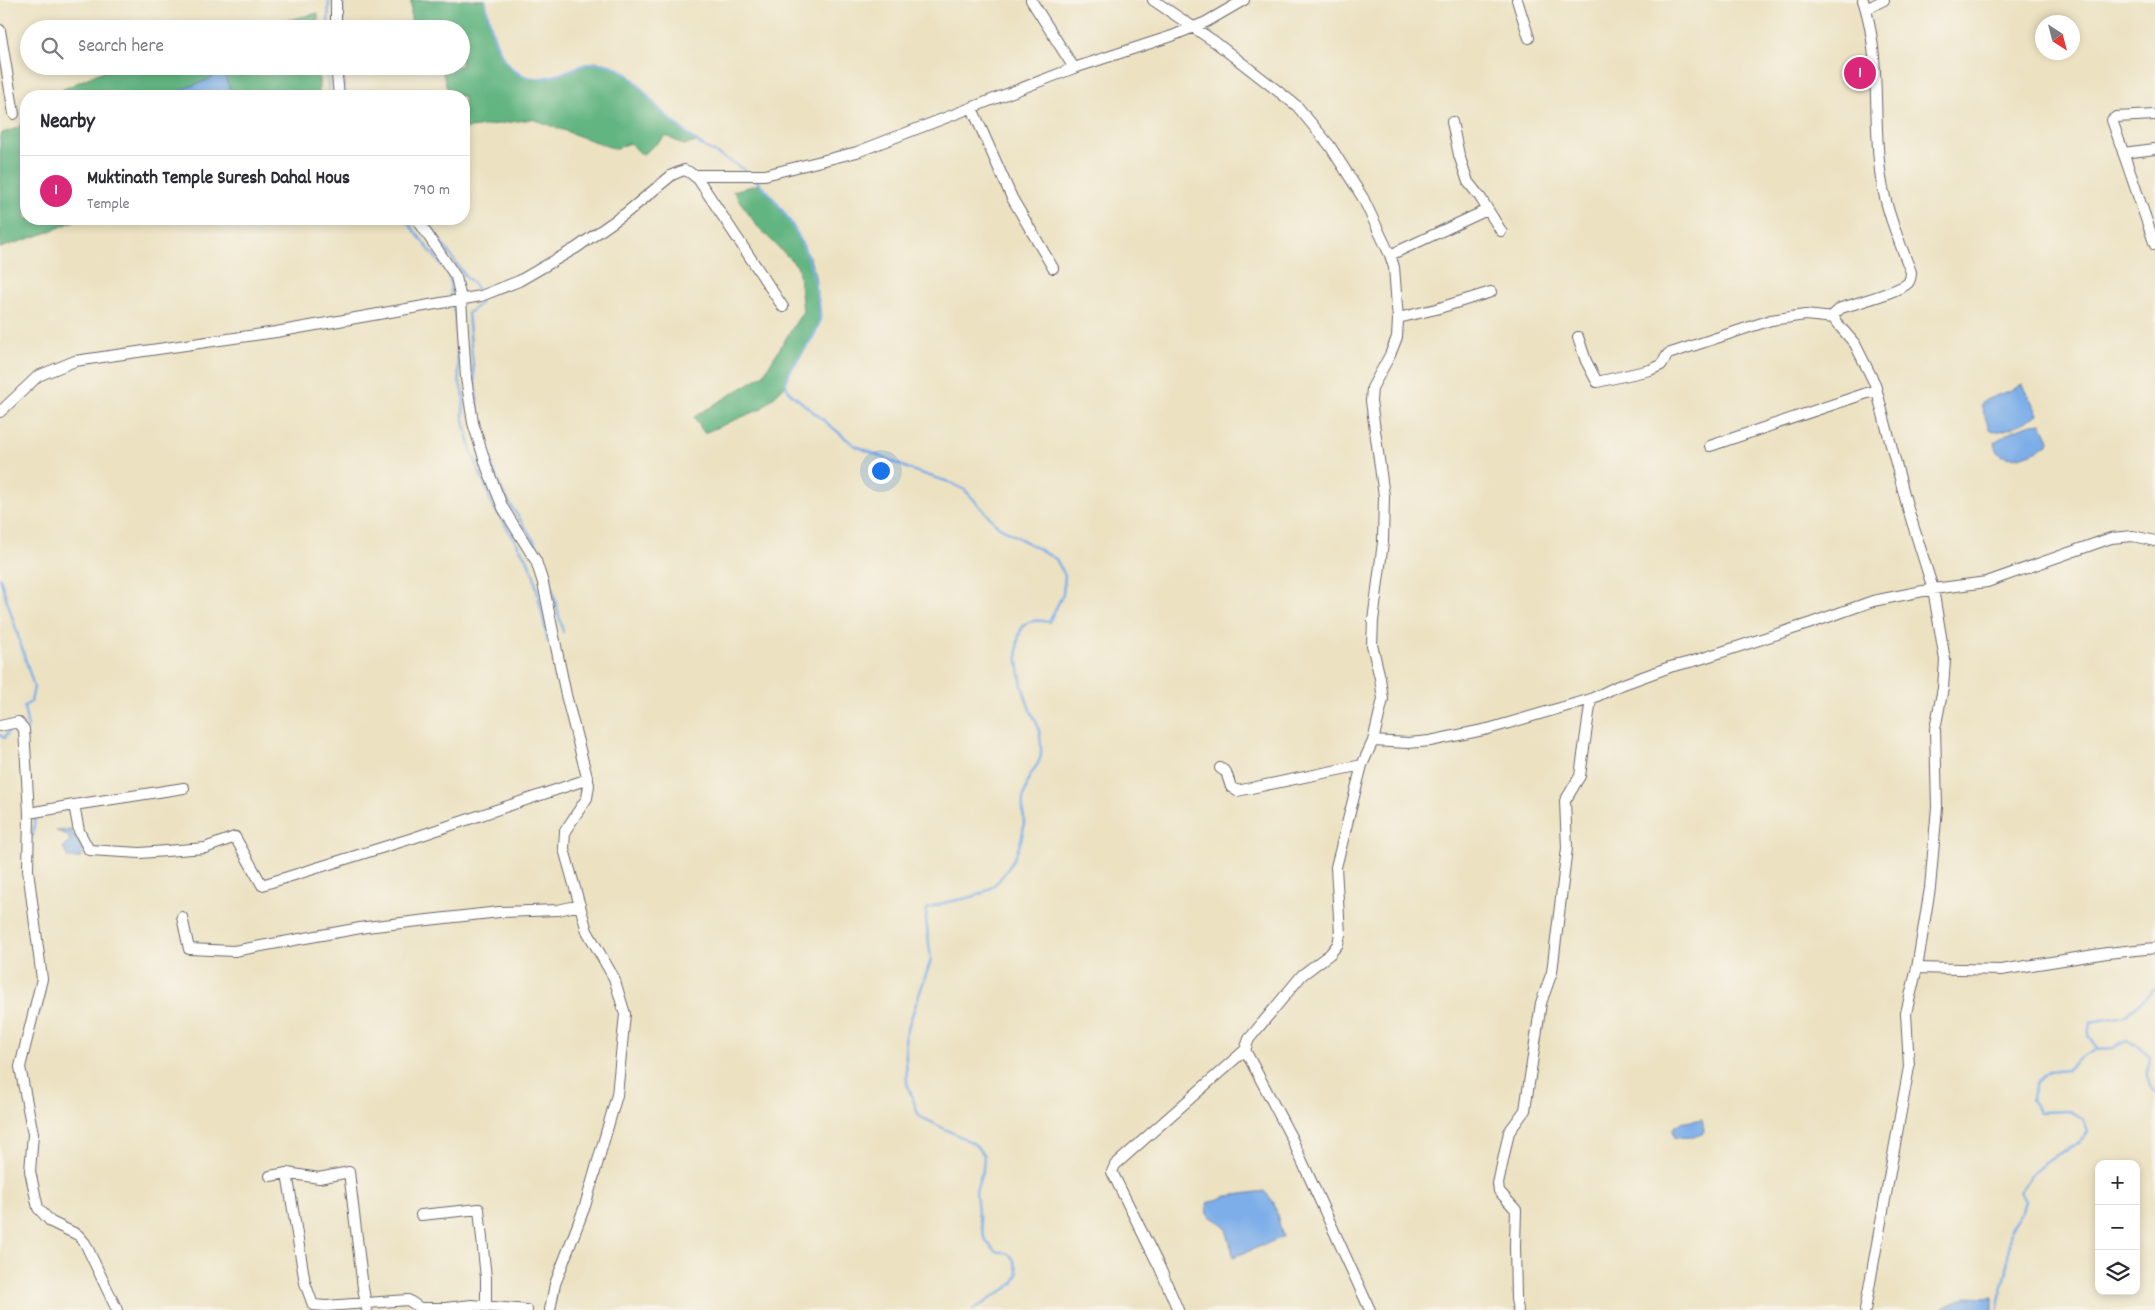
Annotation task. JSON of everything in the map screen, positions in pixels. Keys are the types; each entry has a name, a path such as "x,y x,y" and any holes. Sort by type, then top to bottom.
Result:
{"street":[{"path":"336,0 336,20"},
{"path":"1153,0 1193,27 1297,106 1330,146 1363,198 1390,255 1394,266 1398,318 1396,337 1390,355 1372,388 1371,400 1384,496 1383,542 1372,644 1383,699 1373,741 1362,765 1336,867 1340,934 1338,944 1330,954 1302,975 1249,1039 1245,1050 1115,1165 1112,1172 1160,1268 1178,1310"},
{"path":"0,412 38,376 75,361 276,332 481,296 527,276 576,248 626,212 672,175 684,170 694,175 764,175 857,152 1074,68 1193,27 1244,0"},
{"path":"1517,0 1529,38"},
{"path":"1834,318 1834,313 1841,308 1901,287 1911,277 1911,272 1890,217 1881,177 1873,52 1864,5 1884,0"},
{"path":"1033,1 1074,68"},
{"path":"0,30 14,114"},
{"path":"337,75 338,90"},
{"path":"972,108 1012,198 1052,268"},
{"path":"2155,115 2116,117 2113,119 2155,245"},
{"path":"1452,122 1459,155 1468,182 1501,231"},
{"path":"2123,153 2155,149"},
{"path":"694,175 782,308"},
{"path":"1390,255 1487,210"},
{"path":"421,225 456,276 461,299 466,378 473,423 486,468 503,508 536,561 543,584 566,695 588,779 587,798 565,831 564,849 588,931 614,978 625,1014 617,1095 585,1206 555,1284 550,1310"},
{"path":"1398,318 1436,310 1491,292"},
{"path":"1578,336 1586,361 1597,382 1650,370 1661,365 1668,354 1771,320 1805,315 1834,318 1855,344 1864,360 1876,390 1908,509 1933,589 1945,660 1943,688 1935,729 1937,807 1931,879 1917,968 1906,1013 1909,1067 1865,1310"},
{"path":"1710,446 1876,390"},
{"path":"1373,741 1408,743 1430,741 1488,729 1591,699 1618,686 1670,667 1694,661 1873,602 1933,589 1987,582 2111,538 2133,536 2155,541"},
{"path":"1518,1310 1515,1254 1517,1215 1514,1205 1499,1190 1498,1184 1509,1132 1525,1110 1541,1003 1552,972 1567,848 1565,801 1580,776 1591,699"},
{"path":"0,726 18,722 24,729 29,814 28,870 42,979 20,1067 33,1134 30,1171 38,1208 51,1222 78,1235 85,1243 116,1310"},
{"path":"1220,768 1225,770 1231,787 1237,791 1362,765"},
{"path":"74,805 79,830 89,850 140,853 205,848 235,837 262,885 395,844 588,779"},
{"path":"29,814 184,788"},
{"path":"182,917 189,949 234,951 366,927 499,912 558,910 580,905"},
{"path":"1917,968 2001,970 2107,953 2155,948"},
{"path":"1245,1050 1291,1137 1370,1310"},
{"path":"270,1176 287,1173 319,1178 349,1172 367,1307"},
{"path":"287,1173 305,1283 313,1305 367,1307 408,1300 420,1308 486,1306 527,1310"},
{"path":"420,1215 479,1209 486,1278 486,1306"}],"green space":[{"path":"411,0 485,0 498,47 505,60 514,70 526,76 542,78 561,74 592,62 604,63 629,77 662,112 697,142 684,145 666,136 642,155 630,143 615,149 532,119 470,128 470,90 447,90 443,75 470,75 470,20 411,20"},
{"path":"318,13 318,20 288,20"},
{"path":"94,75 319,75 319,90 61,90"},
{"path":"20,125 20,225 65,225 0,248 0,134 17,128"},
{"path":"760,184 789,219 810,259 815,276 820,319 814,336 788,375 786,385 761,409 704,433 694,417 763,375 803,311 798,267 757,226 733,191"}],"water":[{"path":"216,75 225,75 230,90 181,90 208,80"},
{"path":"2023,385 2038,414 2021,424 2007,429 1995,432 1990,431 1981,405 1983,401"},
{"path":"2041,423 2049,440 2048,444 2042,448 2026,455 2009,458 2002,456 1997,451 1995,442 2005,435 2023,427"},
{"path":"71,830 77,841 85,847 80,858 68,858 63,847 70,842 68,835 56,831"},
{"path":"1702,1119 1704,1131 1702,1134 1693,1137 1674,1138 1673,1128 1680,1123"},
{"path":"1265,1191 1274,1203 1283,1237 1234,1257 1225,1226 1208,1215 1207,1203 1227,1196"},
{"path":"1967,1296 1993,1297 1993,1310 1940,1310"}],"waterway":[{"path":"328,20 329,0"},
{"path":"342,0 343,20"},
{"path":"485,0 498,48 515,71 528,77 543,78 563,73 576,67 596,63 617,68 636,82 657,107 693,139 746,171"},
{"path":"328,75 329,90"},
{"path":"344,75 345,90"},
{"path":"754,178 786,215 802,243 813,273 819,304 820,319 814,335 786,379 789,392 854,445 914,471 949,482 965,490 998,526 1056,559 1065,576 1063,594 1049,622 1035,621 1027,623 1021,630 1018,639 1017,651 1020,676 1029,707 1038,727 1041,750 1040,758 1029,777 1023,798 1024,822 1019,846 1009,868 991,888 974,896 927,909 926,919 931,960 905,1036 907,1083 919,1116 973,1143 984,1155 983,1169 976,1191 978,1213 985,1240 995,1251 1006,1253 1012,1257 1017,1268 1018,1274 1013,1284 973,1310"},
{"path":"410,225 443,267"},
{"path":"429,225 479,292"},
{"path":"447,271 450,280 451,298"},
{"path":"480,300 480,304 468,313 474,380 486,446 501,488 543,557 547,567"},
{"path":"452,303 455,313 459,380 464,398 463,416 471,450 492,504 528,561 534,576 548,642"},
{"path":"549,575 563,632"},
{"path":"0,578 34,687 31,702 24,706 28,728"},
{"path":"0,735 4,738 12,727"},
{"path":"33,836 35,815"},
{"path":"2155,989 2125,1016 2090,1022 2088,1036 2098,1049 2113,1048 2126,1041 2140,1046 2150,1057 2148,1081 2155,1094"},
{"path":"40,1012 44,991"},
{"path":"1999,1310 1999,1301 2007,1271 2010,1228 2022,1211 2025,1201 2020,1192 2026,1181 2041,1167 2078,1143 2088,1132 2084,1119 2070,1111 2040,1112 2031,1100 2036,1083 2048,1072 2066,1070 2079,1059 2098,1049"}],"place":[{"name":"Muktinath Temple Suresh Dahal Hous","path":"1860,73"}]}
